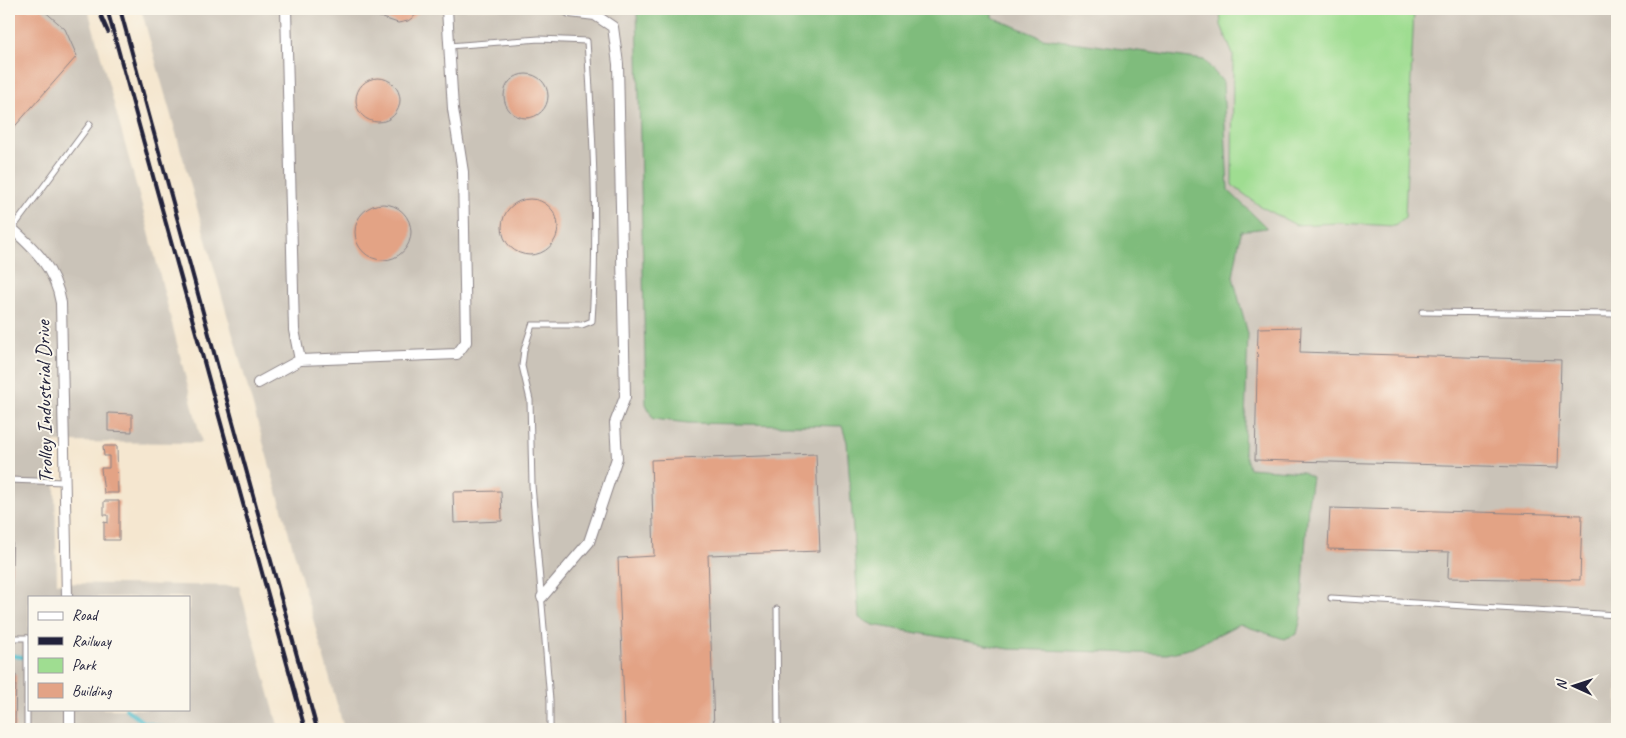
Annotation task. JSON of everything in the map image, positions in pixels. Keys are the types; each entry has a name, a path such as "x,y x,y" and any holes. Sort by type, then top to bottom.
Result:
{"street":[{"path":"286,9 294,330 300,360"},
{"path":"258,383 300,360 457,354 466,342 463,172 453,110 447,9"},
{"path":"542,597 590,542 617,458 615,423 625,397 618,64 613,27 595,15 570,12 565,9"},
{"name":"Trolley Industrial Drive","path":"10,228 45,261 58,290 61,303 67,596"},
{"path":"70,710 70,729"}],"lane":[{"path":"449,46 539,39 586,41 594,151 594,288 592,321 582,325 532,325 524,350 522,366 530,400 532,485 550,700 550,729"},
{"path":"10,228 90,124"},
{"path":"1422,312 1617,314"},
{"path":"9,480 65,482"},
{"path":"1331,598 1617,615"},
{"path":"777,609 778,729"},
{"path":"9,638 28,638 26,729"}],"shaded area":[{"path":"9,9 88,9 149,232 202,443 54,442 57,583 239,586 279,729 9,729"},
{"path":"141,9 1617,9 1617,729 344,729"}],"green space":[{"path":"637,9 992,9 992,17 1043,38 1204,60 1223,82 1228,190 1267,228 1241,231 1233,277 1248,334 1244,451 1249,468 1302,472 1312,477 1308,504 1301,618 1297,634 1284,639 1239,624 1192,648 1167,654 1009,649 873,625 859,618 847,442 842,426 688,423 653,419 646,404"},
{"path":"1220,9 1414,9 1405,217 1395,226 1339,223 1296,225 1260,206 1232,185 1233,55 1221,25"}],"building":[{"path":"9,9 42,9 65,29 77,56 9,133"},
{"path":"370,9 424,9 408,21 398,23 377,16"},
{"path":"526,74 538,78 544,84 548,96 544,108 538,114 526,118 514,114 508,108 504,96 508,84 514,78"},
{"path":"378,78 390,82 396,88 400,100 396,112 390,118 378,122 366,118 360,112 356,100 360,88 366,82"},
{"path":"524,199 536,199 546,203 554,211 558,227 554,243 546,251 536,255 524,255 514,251 506,243 502,233 502,221 506,211 514,203"},
{"path":"377,204 389,204 399,208 407,216 411,232 407,248 399,256 389,260 377,260 367,256 359,248 355,238 355,226 359,216 367,208"},
{"path":"1301,327 1300,352 1561,360 1558,468 1255,460 1258,328"},
{"path":"9,340 11,340 10,402 9,402"},
{"path":"108,413 132,414 132,432 108,431"},
{"path":"103,446 117,446 118,493 104,493 101,468 109,468 109,456 104,456"},
{"path":"816,454 820,551 708,555 714,729 625,729 618,558 654,556 651,460"},
{"path":"501,491 502,521 454,523 453,492"},
{"path":"104,501 119,501 119,540 104,540 104,522 108,523 108,515 104,515"},
{"path":"1330,508 1582,515 1580,580 1448,578 1449,552 1328,549"},
{"path":"9,517 13,517 11,622 9,622"},
{"path":"9,675 16,675 15,729 9,729"}],"waterway":[{"path":"9,655 28,658"},
{"path":"127,710 143,722 168,729"}],"railway":[{"path":"98,9 108,32"},
{"path":"107,9 305,729"},
{"path":"120,9 317,729"}]}
